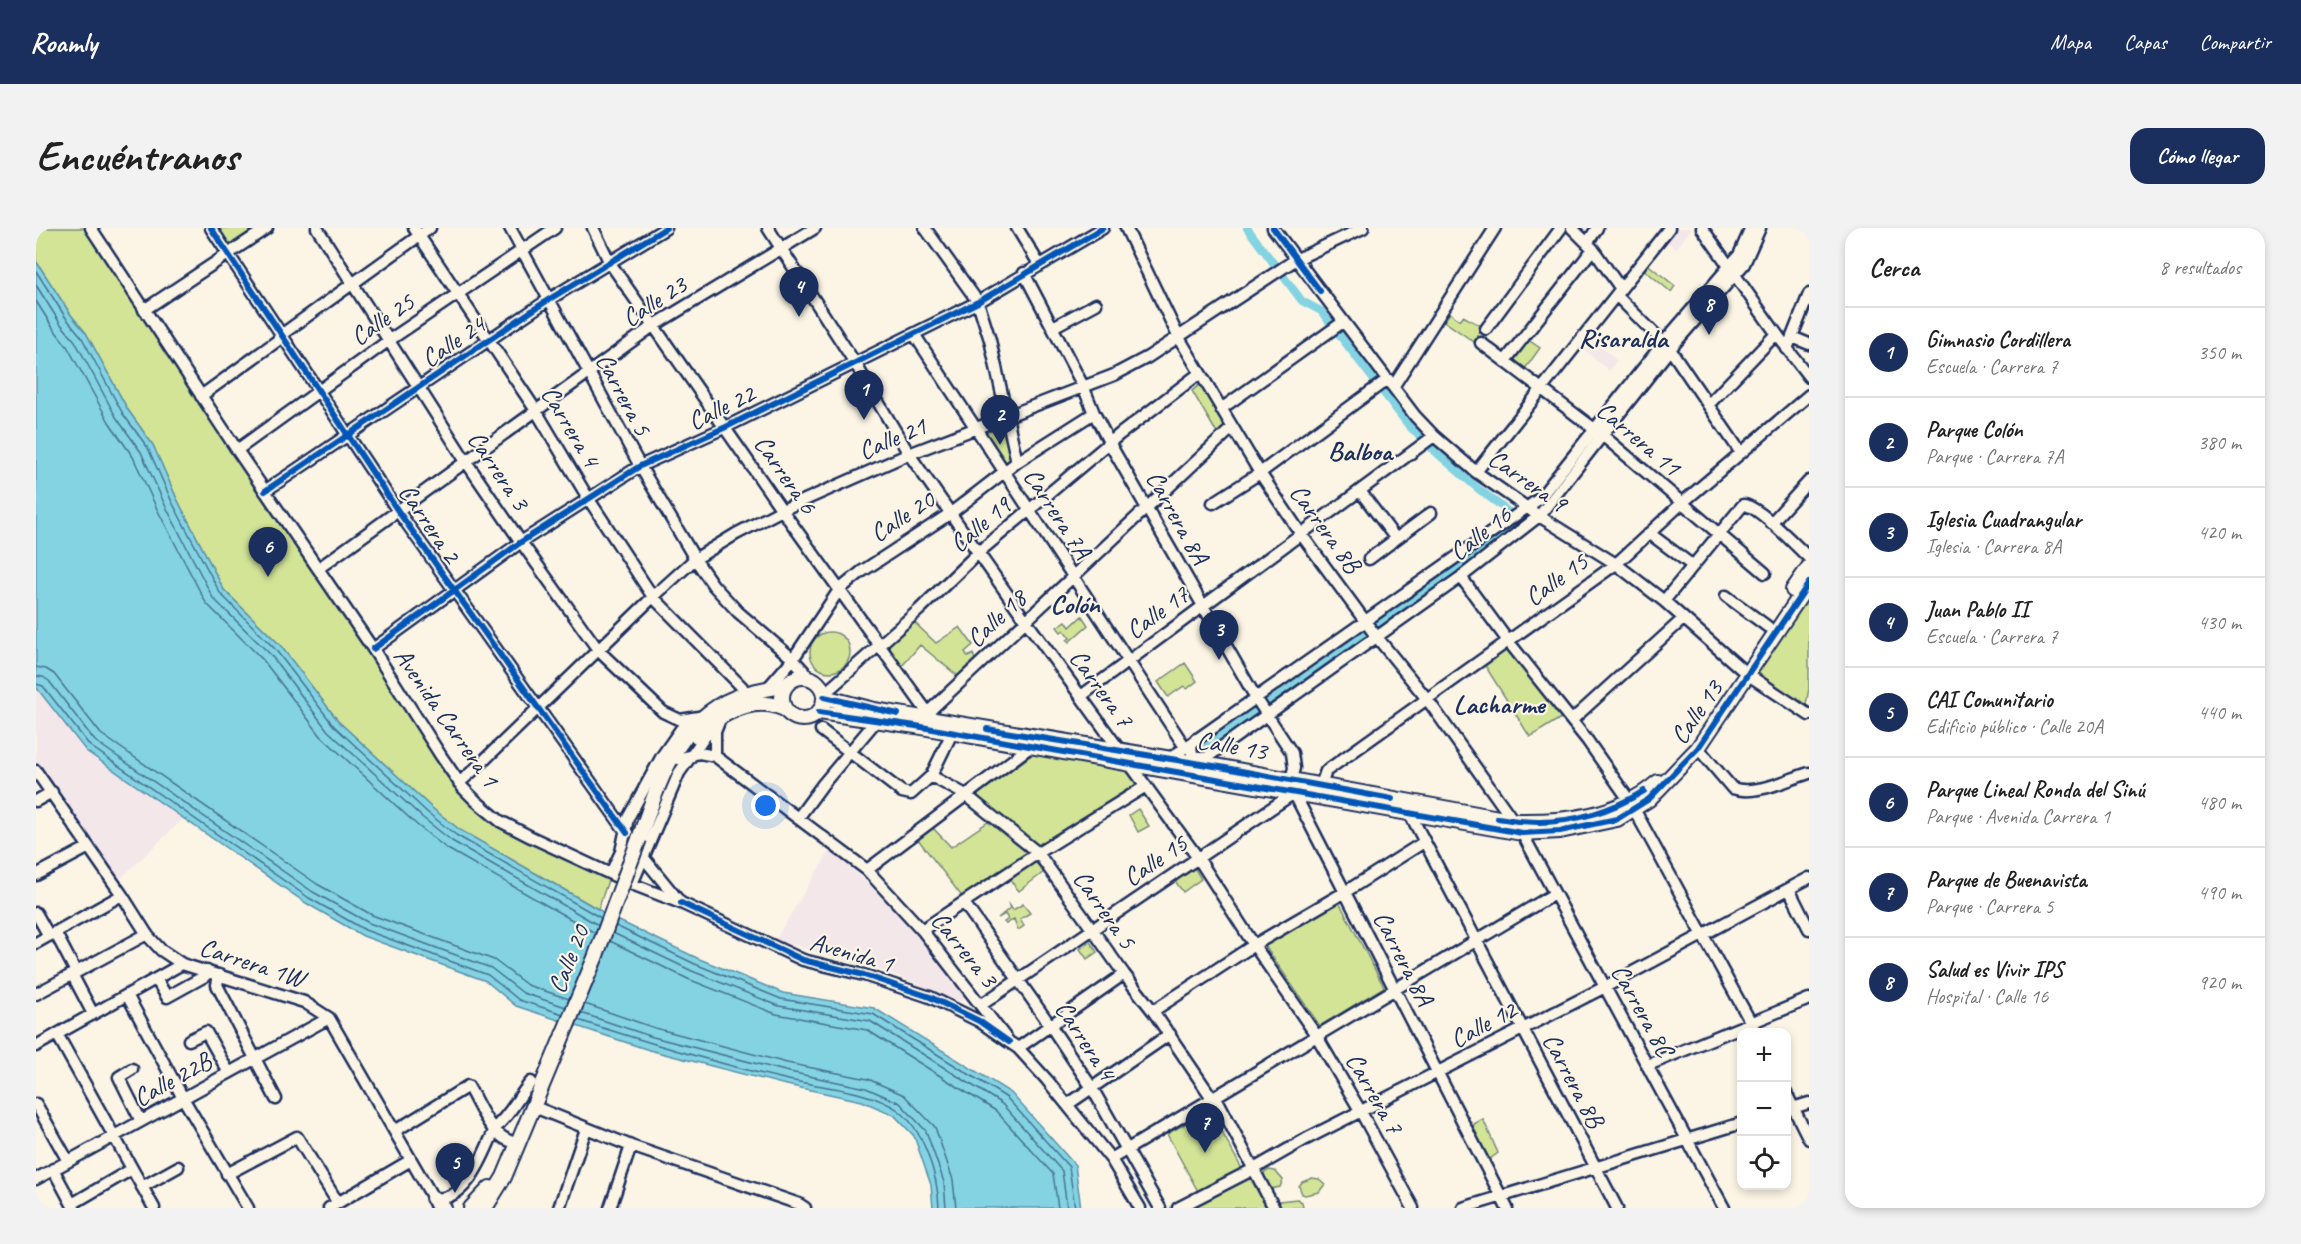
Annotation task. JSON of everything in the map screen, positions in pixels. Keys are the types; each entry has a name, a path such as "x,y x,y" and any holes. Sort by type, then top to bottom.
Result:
{"main road":[{"name":"Calle 13","path":"1519,827 1576,819 1649,799 1698,748 1768,627 1809,567"},
{"name":"Calle 13","path":"824,695 873,710 925,715 1220,767 1293,786 1321,785 1519,827 1560,831 1617,819 1671,770 1809,583"},
{"path":"797,678 810,678 819,684 824,695 819,712 808,719 795,718 785,710 768,704 758,704 721,717 702,730 656,790 671,756 690,730 705,716 745,694 786,685 797,678"},
{"path":"785,710 782,697 786,685"},
{"path":"819,712 1130,764 1293,786 1409,812 1519,827"},
{"name":"Calle 20","path":"485,1208 504,1177 532,1107 534,1087 595,958 633,836 656,790"},
{"name":"Calle 20","path":"471,1208 493,1184 518,1143"},
{"path":"433,1204 444,1208"}],"street":[{"name":"Carrera 2","path":"211,228 454,592 633,836"},
{"path":"144,310 267,228"},
{"name":"Carrera 3","path":"317,228 465,460 521,543 599,651 663,712 680,720 705,716"},
{"path":"201,396 277,341 281,335 354,284 417,232 430,228"},
{"name":"Carrera 5","path":"510,228 640,466 695,559 713,585 738,612 792,659 810,678"},
{"name":"Calle 25","path":"237,450 388,341 555,228"},
{"name":"Carrera 6","path":"593,228 610,263 782,510 880,645 925,715"},
{"name":"Calle 24","path":"265,491 548,300 666,228"},
{"name":"Carrera 7","path":"768,228 855,363 909,454 1026,621 1198,858 1316,1035 1413,1208"},
{"name":"Calle 23","path":"319,568 535,409 653,326 815,228"},
{"path":"925,228 978,302 990,340 1017,462"},
{"path":"1017,228 1039,264"},
{"name":"Calle 22","path":"373,649 521,543 640,466 726,427 978,302 1102,228"},
{"name":"Carrera 8B","path":"1126,228 1179,336 1260,473 1301,534 1427,699 1519,827"},
{"name":"Carrera 9","path":"1273,228 1290,263 1427,441 1476,472 1524,511 1539,516 1616,564 1664,601 1743,671 1809,715"},
{"name":"Calle 21","path":"459,783 599,651 652,597 695,559 782,510 909,454 1114,375 1148,357 1290,263 1363,228"},
{"path":"1213,503 1260,473 1385,384 1496,228"},
{"path":"1486,329 1562,228"},
{"path":"1572,228 1591,245 1619,292 1667,346 1741,453"},
{"path":"1505,361 1591,245 1597,228"},
{"path":"1476,472 1544,390 1669,228"},
{"path":"1702,228 1809,377"},
{"name":"Calle 16","path":"1169,759 1192,753 1206,758 1262,707 1372,629 1502,525 1539,500 1733,270 1750,228"},
{"name":"Calle 16","path":"1733,270 1744,264 1760,228"},
{"name":"Avenida Carrera 1","path":"93,229 201,396 373,649 459,783 500,821 632,884 681,903"},
{"name":"Carrera 4","path":"417,232 535,409 588,498 652,597 742,687 745,694"},
{"name":"Carrera 8A","path":"1024,273 1083,386 1110,444 1148,507 1202,606 1292,753 1293,786 1504,1203"},
{"path":"1787,349 1809,294"},
{"path":"1053,327 1096,304"},
{"path":"1221,409 1339,326"},
{"name":"Carrera 7A","path":"914,334 1073,577 1192,753"},
{"path":"1708,405 1776,334"},
{"path":"1792,337 1809,344"},
{"name":"Carrera 11","path":"1481,343 1598,432 1765,573"},
{"name":"Calle 19","path":"824,695 979,552 1200,373"},
{"name":"Calle 15","path":"1321,785 1326,771 1616,564 1682,503 1809,395"},
{"name":"Calle 20","path":"765,690 792,659 839,590 861,572 951,513 1017,462 1094,413"},
{"name":"Calle 18","path":"925,715 1232,428"},
{"name":"Calle 16","path":"1192,753 1196,739 1262,707 1372,629 1461,577 1539,516 1598,432"},
{"name":"Calle 17","path":"1081,696 1427,441"},
{"path":"1771,523 1809,481"},
{"path":"1360,491 1396,539"},
{"path":"1664,601 1745,504 1771,523 1809,558"},
{"path":"1369,559 1431,513"},
{"path":"1649,533 1693,566"},
{"path":"1461,577 1508,641 1572,720 1632,805 1753,1028 1809,999"},
{"path":"1726,596 1768,627"},
{"path":"1572,720 1683,619"},
{"path":"610,873 633,836 628,818 662,756 681,729 692,720 705,716"},
{"path":"632,884 684,756 707,754 715,756 714,740 721,717"},
{"path":"798,818 849,751 876,721"},
{"path":"821,730 906,794 915,792 931,776 952,733"},
{"path":"867,870 1030,747"},
{"path":"1698,748 1732,788 1739,790 1750,790 1809,773"},
{"path":"1210,754 1220,767"},
{"name":"Carrera 3","path":"715,756 867,870 922,930 971,993 1111,1159 1140,1208"},
{"name":"Carrera 1W","path":"36,771 147,934 161,950 182,964 304,1002 329,1018 411,1160 433,1204"},
{"name":"Carrera 5","path":"931,776 966,795 1038,853 1124,974 1170,1034 1212,1098 1246,1165 1252,1170 1274,1208"},
{"path":"922,930 1038,853 1146,786"},
{"name":"Calle 15","path":"981,1005 1198,858 1293,786"},
{"path":"36,801 52,792"},
{"name":"Carrera 8B","path":"1409,812 1617,1208"},
{"name":"Carrera 8C","path":"1519,827 1724,1208"},
{"path":"1153,1011 1254,945 1345,892 1424,842"},
{"path":"36,874 89,847"},
{"path":"621,852 625,865 630,867 641,861"},
{"path":"641,861 681,903"},
{"name":"Calle 12","path":"1178,1208 1306,1139 1605,987 1809,878"},
{"path":"1789,889 1809,929"},
{"path":"1111,1159 1554,894"},
{"path":"36,943 122,895"},
{"name":"Avenida 1","path":"681,903 804,960 864,975 930,997 979,1022 1014,1045"},
{"name":"Carrera 4","path":"964,903 1092,1088 1160,1208"},
{"path":"36,913 52,934 93,1014"},
{"path":"36,994 147,934"},
{"path":"36,1046 182,964"},
{"path":"156,979 167,997 205,976 207,971"},
{"path":"1014,1045 1050,1025 1124,974"},
{"path":"219,975 217,985 276,1099"},
{"path":"958,1011 970,1006 973,1000 971,993"},
{"path":"127,995 183,1098 248,1208"},
{"name":"Calle 22B","path":"36,1179 329,1018"},
{"path":"189,1040 206,1032 229,1073"},
{"path":"57,1034 153,1208"},
{"path":"1066,1105 1170,1034"},
{"path":"1648,1065 1737,1034"},
{"path":"132,1069 119,1077 141,1121"},
{"path":"394,1131 468,1086 501,1138 518,1143"},
{"path":"433,1204 453,1195 471,1178 494,1130 512,1110 518,1097 534,1087"},
{"path":"1791,1109 1809,1103"},
{"path":"36,1104 40,1121 68,1161"},
{"path":"532,1107 586,1129 805,1208"},
{"path":"1791,1111 1809,1139"},
{"path":"1463,1208 1504,1203 1595,1167 1737,1124"},
{"path":"559,1208 586,1129"},
{"path":"227,1174 297,1137 334,1205 411,1160"},
{"path":"610,1208 632,1146"},
{"path":"142,1187 178,1167"},
{"path":"53,1170 73,1206 132,1169"}],"shaded area":[{"path":"1674,228 1692,228 1676,249 1665,240"},
{"path":"1591,336 1617,361 1609,371 1582,348"},
{"path":"36,687 86,751 183,819 120,879 36,764"},
{"path":"830,850 904,920 966,997 960,1002 890,973 775,940"}],"green space":[{"path":"36,228 85,228 460,791 493,820 511,831 610,875 598,909 460,830 432,808 339,722 280,645 224,590 177,499 153,445 128,410 86,333 71,315 36,261"},
{"path":"214,228 258,228 227,248"},
{"path":"1646,263 1675,286 1671,292 1642,268"},
{"path":"1450,313 1460,320 1463,316 1483,327 1474,342 1444,321"},
{"path":"1524,337 1540,348 1525,369 1509,357"},
{"path":"1203,382 1228,426 1218,435 1192,391"},
{"path":"1004,420 1015,461 1003,469 979,429"},
{"path":"1809,587 1809,689 1805,709 1750,671"},
{"path":"1082,616 1088,625 1069,642 1067,640 1070,638 1064,630 1061,632 1057,627 1066,621 1070,627"},
{"path":"913,621 936,643 960,627 973,645 965,652 968,657 973,654 976,662 960,678 920,645 902,666 886,644"},
{"path":"830,632 838,633 844,638 849,644 849,660 844,666 838,671 830,672 822,671 816,666 811,660 810,652 811,644 816,638 822,633"},
{"path":"1508,645 1564,716 1530,737 1484,664"},
{"path":"1185,663 1197,681 1187,689 1184,686 1168,697 1158,682"},
{"path":"1033,754 1130,771 1138,783 1035,847 974,797"},
{"path":"1138,809 1149,826 1138,832 1129,815"},
{"path":"991,820 1028,854 963,898 917,838 933,828 951,847"},
{"path":"1034,861 1044,872 1019,891 1009,879"},
{"path":"1194,867 1201,879 1183,892 1175,881"},
{"path":"1339,902 1384,987 1320,1026 1265,946"},
{"path":"1008,903 1013,910 1023,904 1030,913 1020,919 1024,926 1018,930 1014,919 1006,924 1004,922 1008,919 1005,914 998,918 1010,908"},
{"path":"1090,942 1097,952 1087,959 1080,949"},
{"path":"1210,1110 1243,1171 1200,1195 1167,1134"},
{"path":"1483,1119 1498,1153 1490,1159 1472,1137 1474,1124"},
{"path":"1269,1170 1275,1171 1283,1180 1280,1187 1270,1189 1259,1176"},
{"path":"1252,1174 1271,1208 1193,1208"},
{"path":"1312,1178 1319,1179 1325,1184 1319,1192 1302,1194 1299,1186 1302,1182"},
{"path":"1297,1199 1302,1202 1303,1208 1278,1208 1277,1206 1279,1201"}],"water":[{"path":"36,261 71,315 86,333 128,410 153,445 177,499 224,590 280,645 339,722 432,808 460,830 615,919 697,958 783,993 874,1008 1011,1093 1075,1165 1081,1208 933,1208 931,1185 914,1136 894,1115 862,1101 782,1084 649,1050 516,1006 486,981 363,936 306,903 86,751 36,687"}],"waterway":[{"path":"1195,755 1523,523 1476,487 1409,426 1321,311 1302,301 1247,228"}],"cycle path":[{"path":"211,228 398,511 627,833"},
{"path":"265,491 548,300 666,228"},
{"path":"373,649 521,542 640,466 726,427 978,302 1103,228"},
{"path":"1273,228 1320,291"},
{"path":"819,712 916,726 1522,833 1560,831 1617,819 1649,799 1698,748 1809,583"},
{"path":"824,697 898,714"},
{"path":"987,729 1220,767 1392,799"},
{"path":"1498,818 1537,822 1574,818 1610,808 1644,791"},
{"path":"681,903 803,960 864,975 930,997 979,1021 1009,1042"}],"place":[{"name":"Juan Pablo II","path":"799,317"},
{"name":"Salud es Vivir IPS","path":"1709,335"},
{"name":"Gimnasio Cordillera","path":"864,420"},
{"name":"Parque Colón","path":"1000,445"},
{"name":"Parque Lineal Ronda del Sinú","path":"268,577"},
{"name":"Iglesia Cuadrangular","path":"1219,660"},
{"name":"Parque de Buenavista","path":"1205,1153"},
{"name":"CAI Comunitario","path":"455,1193"}],"district":[{"name":"Risaralda","path":"1623,338"},
{"name":"Balboa","path":"1360,451"},
{"name":"Colón","path":"1075,604"},
{"name":"Lacharme","path":"1499,704"}]}
